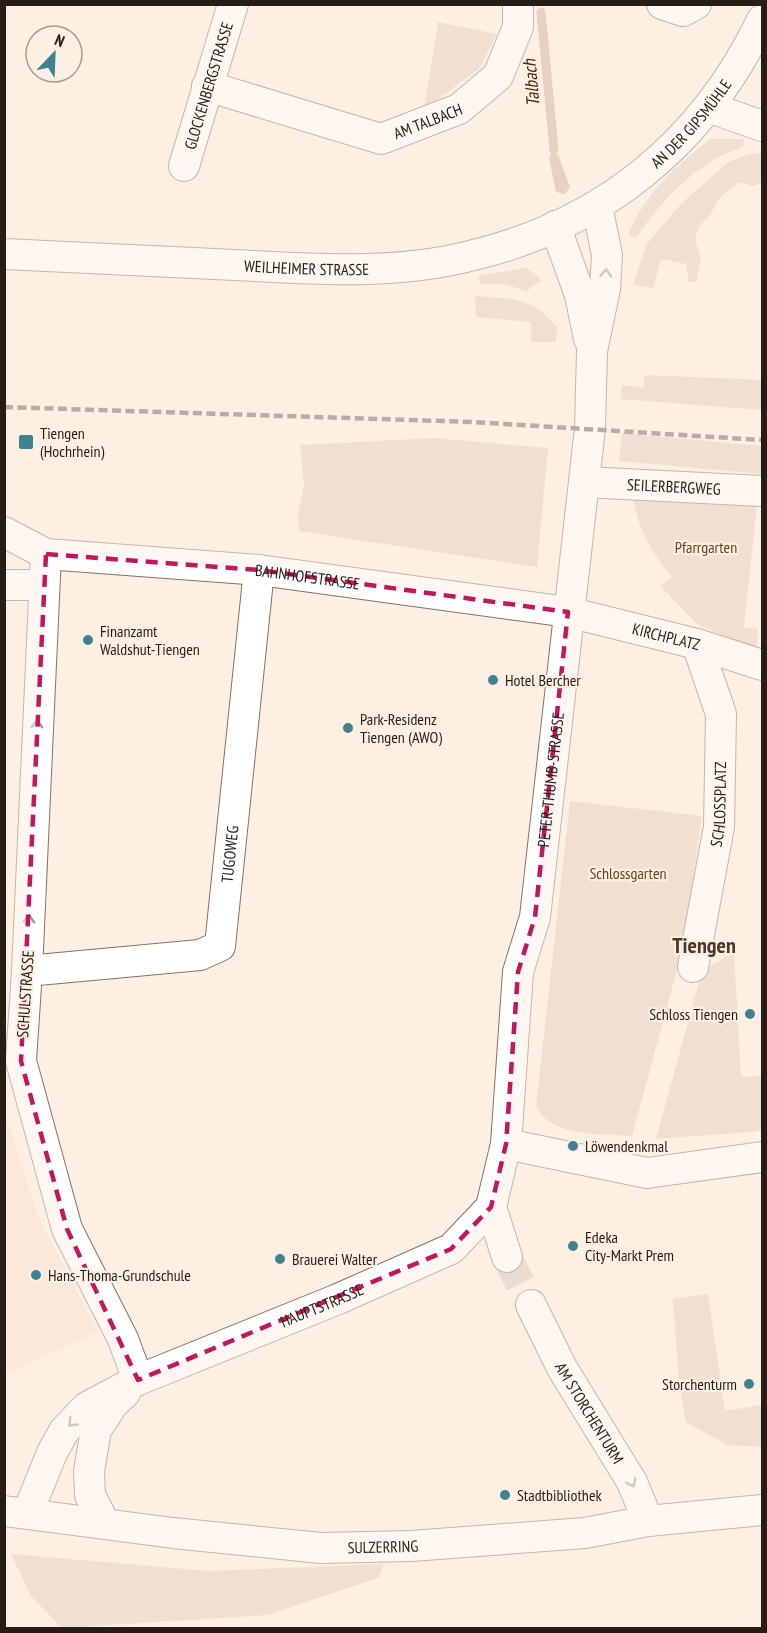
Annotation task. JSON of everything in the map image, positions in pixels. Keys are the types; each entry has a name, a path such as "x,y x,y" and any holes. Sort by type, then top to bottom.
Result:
{"street":[{"name":"GLOCKENBERGSTRASSE","path":"184,166 233,4"},
{"name":"AM TALBACH","path":"207,86 381,139 459,109 498,76 518,27 518,4"},
{"path":"662,4 683,11 696,4"},
{"name":"AN DER GIPSMÜHLE","path":"597,206 664,159 711,108 750,47 762,20"},
{"path":"711,108 762,126"},
{"name":"WEILHEIMER STRASSE","path":"4,254 320,269 376,269 465,258 555,226 597,206"},
{"name":"PETER-THUMB-STRASSE","path":"491,1207 506,1144 518,972 535,917 592,407 592,351 605,289 607,255 597,206"},
{"name":"PETER-THUMB-STRASSE","path":"555,226 580,295 592,351"},
{"name":"SEILERBERGWEG","path":"584,482 762,491"},
{"name":"BAHNHOFSTRASSE","path":"4,532 46,554 259,570 568,612"},
{"path":"4,585 43,585 46,554"},
{"name":"TUGOWEG","path":"27,971 200,955 220,946 259,570"},
{"name":"SCHULSTRASSE","path":"43,585 27,971 13,1061 67,1229 123,1339 138,1380"},
{"name":"KIRCHPLATZ","path":"568,612 697,644 762,665"},
{"name":"SCHLOSSPLATZ","path":"693,967 719,827 721,714 697,644"},
{"path":"506,1144 646,1173 762,1157"},
{"path":"491,1207 507,1257"},
{"name":"HAUPTSTRASSE","path":"16,1512 64,1431 87,1407 138,1380 338,1299 451,1249 491,1207"},
{"name":"AM STORCHENTURM","path":"531,1305 562,1368 632,1482 648,1521"},
{"name":"HAUPTSTRASSE","path":"104,1523 90,1495 89,1471 96,1430 113,1404 138,1380"},
{"name":"SULZERRING","path":"16,1512 321,1548 411,1546 585,1533 648,1521 762,1510"}],"highlighted area":[{"path":"46,554 259,570 568,612 535,917 518,972 506,1144 491,1207 451,1249 138,1380 67,1229 21,1061"}],"shaded area":[{"path":"554,150 559,157 570,187 565,194 556,192 549,158"},
{"name":"Hans-Thoma-Grundschule","path":"5,1114 39,1219 98,1332 5,1374"}],"green space":[{"path":"438,22 497,34 479,69 424,109"},
{"path":"710,139 744,139 743,147 711,162 682,183 637,237 628,236 642,207 662,182"},
{"path":"762,153 762,183 753,186 740,182 720,197 710,215 700,225 695,238 701,259 696,282 689,282 686,264 661,259 653,288 633,285 646,245 682,203 728,162 749,154"},
{"path":"527,268 541,280 527,291 504,284 480,284 478,276"},
{"path":"475,296 520,301 538,310 557,327 556,342 531,342 531,322 476,317"},
{"path":"645,375 762,380 762,410 620,399 622,385 643,388"},
{"path":"622,433 762,446 762,474 619,461"},
{"path":"434,438 548,448 537,567 299,531 298,515 304,485 300,445"},
{"name":"Pfarrgarten","path":"632,494 757,505 744,627 758,629 756,651 697,624 660,586 672,577 646,539"},
{"name":"Schlossgarten","path":"570,801 702,816 683,948 632,1136 593,1134 565,1129 543,1117 536,1107"},
{"path":"734,952 741,1077 762,1076 762,1131 656,1139 702,971"},
{"path":"708,1294 725,1411 762,1405 762,1447 727,1445 686,1422 679,1382 673,1299"},
{"path":"11,1554 208,1571 384,1564 378,1578 268,1615 62,1628 31,1596"}],"waterway":[{"name":"Talbach","path":"541,12 554,150"}],"tunnel":[{"path":"507,1257 531,1305"}],"railway":[{"path":"4,407 473,422 762,440"}],"place":[{"name":"Tiengen (Hochrhein)","path":"26,442"},
{"name":"Finanzamt Waldshut-Tiengen","path":"88,640"},
{"name":"Hotel Bercher","path":"493,680"},
{"name":"Park-Residenz Tiengen (AWO)","path":"348,728"},
{"name":"Schloss Tiengen","path":"750,1014"},
{"name":"Löwendenkmal","path":"573,1146"},
{"name":"Edeka City-Markt Prem","path":"573,1246"},
{"name":"Brauerei Walter","path":"280,1259"},
{"name":"Hans-Thoma-Grundschule","path":"36,1275"},
{"name":"Storchenturm","path":"749,1384"},
{"name":"Stadtbibliothek","path":"505,1495"}],"district":[{"name":"Tiengen","path":"704,945"}]}
